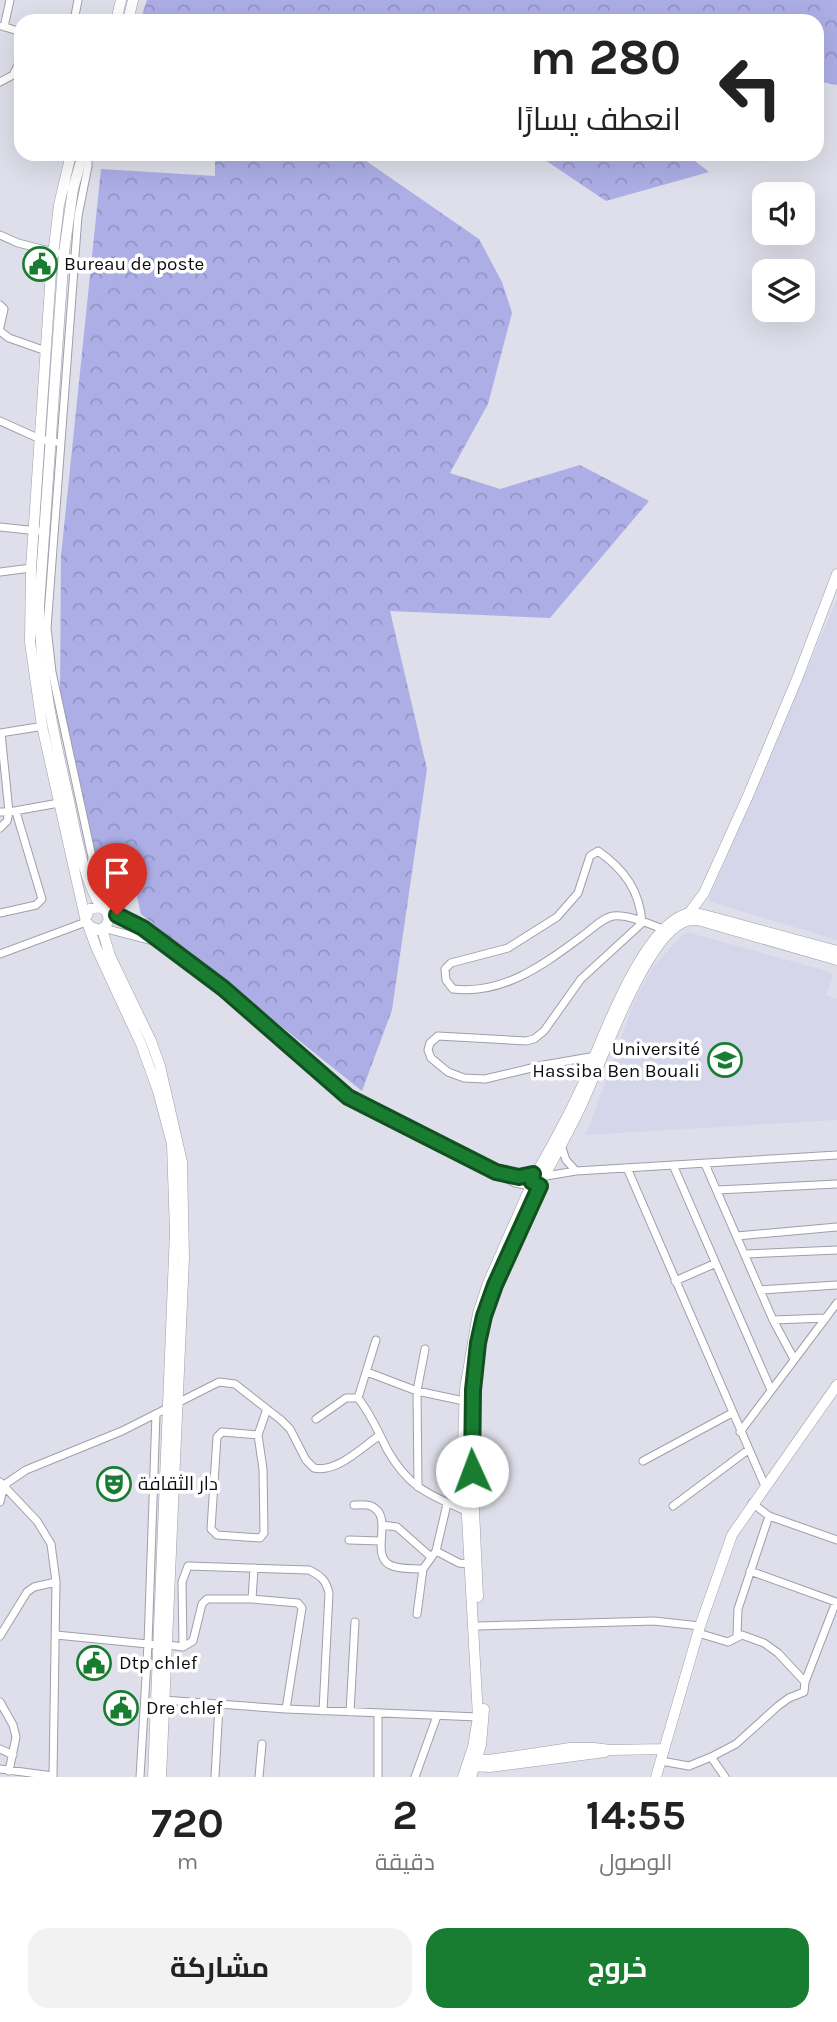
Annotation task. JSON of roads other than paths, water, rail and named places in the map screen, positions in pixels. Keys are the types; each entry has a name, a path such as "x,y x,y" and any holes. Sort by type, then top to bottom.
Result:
{"main road":[{"path":"70,161 59,205 50,441 39,531 31,568 30,642 47,725 85,875 109,919 103,928 110,956 160,1066 178,1164 185,1227 178,1402 158,1645"},
{"path":"50,441 46,351 59,254 73,189 83,161"},
{"path":"39,531 39,634 47,725 59,803 87,921 151,1069 178,1164 158,1645 161,1777"},
{"path":"686,918 704,893 747,799 837,574"},
{"path":"89,886 130,920"},
{"path":"87,921 90,909 104,909"},
{"path":"686,918 708,916 837,951"},
{"path":"538,1178 561,1145 632,973 650,946 680,917 837,960"},
{"path":"87,921 93,929 103,928"},
{"path":"463,1777 472,1766 481,1745 485,1717 463,1444 464,1401 471,1341 478,1313 538,1178 577,1105"},
{"path":"472,1766 478,1717 469,1564 473,1390 478,1343 491,1284"},
{"path":"656,1777 699,1630 732,1535 837,1385"},
{"path":"153,1777 160,1700"},
{"path":"481,1745 498,1758"},
{"path":"472,1766 498,1758 570,1748 664,1749"},
{"path":"472,1766 595,1754 610,1750"},
{"path":"490,1777 508,1764"}],"street":[{"path":"2,26 10,0"},
{"path":"85,875 91,866 92,857 52,672 47,628 50,441 87,161"},
{"path":"0,235 59,254"},
{"path":"0,305 4,309 0,329 9,338 46,351"},
{"path":"0,421 50,441"},
{"path":"0,527 39,531"},
{"path":"0,572 31,568"},
{"path":"0,828 7,821 8,812 1,733 47,725"},
{"path":"8,812 59,803"},
{"path":"0,913 36,905 42,899 8,812"},
{"path":"642,923 641,906 630,881 603,855 595,851 590,856 578,893 557,917 508,948 451,963 444,974 453,989 500,986 551,959 608,917 625,917 642,923 668,931"},
{"path":"104,909 130,920 223,988 348,1097 496,1172 538,1178 576,1171 837,1155"},
{"path":"0,954 87,921"},
{"path":"599,1056 477,1080 448,1072 435,1063 428,1050 431,1042 439,1036 526,1041 539,1036 581,979 642,923"},
{"path":"103,928 162,943"},
{"path":"561,1145 566,1160 576,1171"},
{"path":"705,1164 773,1320 794,1359"},
{"path":"673,1166 771,1390"},
{"path":"627,1168 765,1486"},
{"path":"717,1191 837,1184"},
{"path":"737,1236 837,1227"},
{"path":"746,1254 837,1250"},
{"path":"675,1280 714,1264"},
{"path":"760,1290 837,1285"},
{"path":"740,1432 837,1303"},
{"path":"773,1320 826,1318"},
{"path":"376,1340 358,1398 401,1471 418,1487 447,1504 470,1513"},
{"path":"418,1487 417,1391 425,1349"},
{"path":"367,1372 417,1391 464,1401"},
{"path":"2,1484 26,1470 86,1447 219,1382 229,1382 242,1388 290,1429 310,1465 318,1469 336,1465 380,1435"},
{"path":"316,1419 346,1398 358,1398"},
{"path":"258,1435 222,1433 217,1437 211,1529 217,1535 260,1538 264,1534 263,1469 258,1435 267,1409"},
{"path":"643,1461 732,1413"},
{"path":"140,1777 158,1645 156,1414"},
{"path":"673,1506 748,1450"},
{"path":"0,1502 2,1484"},
{"path":"0,1769 53,1776 56,1635 56,1582 51,1544 46,1532 2,1484"},
{"path":"752,1503 769,1516 837,1540"},
{"path":"417,1614 423,1569 434,1554 447,1504"},
{"path":"354,1505 371,1506 378,1513 382,1525 381,1556 386,1563 393,1567 423,1569"},
{"path":"737,1636 738,1609 769,1516"},
{"path":"382,1525 397,1527 434,1554 469,1564"},
{"path":"349,1540 382,1541"},
{"path":"183,1647 183,1582 188,1566 309,1570 327,1584 329,1593 323,1711"},
{"path":"252,1599 254,1568"},
{"path":"661,1761 689,1766 711,1757 736,1744 789,1698 804,1692 805,1682 836,1602 750,1571"},
{"path":"0,1636 27,1592 34,1587 56,1582"},
{"path":"56,1635 183,1647 193,1641 202,1604 207,1599 298,1603 302,1608 286,1709"},
{"path":"479,1626 654,1621 699,1630 728,1642 737,1636 749,1637 778,1653 805,1682"},
{"path":"350,1712 355,1622"},
{"path":"160,1700 323,1711 478,1717"},
{"path":"0,1702 16,1737 9,1771"},
{"path":"215,1777 219,1705"},
{"path":"378,1713 378,1777"},
{"path":"415,1777 438,1716"},
{"path":"259,1777 262,1744"},
{"path":"0,1749 13,1755"},
{"path":"711,1757 725,1777"},
{"path":"686,1777 689,1766"}],"place":[{"name":"Bureau de poste","path":"40,264"},
{"name":"Université Hassiba Ben Bouali","path":"725,1060"},
{"name":"دار الثقافة","path":"114,1484"},
{"name":"Dtp chlef","path":"94,1663"},
{"name":"Dre chlef","path":"121,1708"}]}
